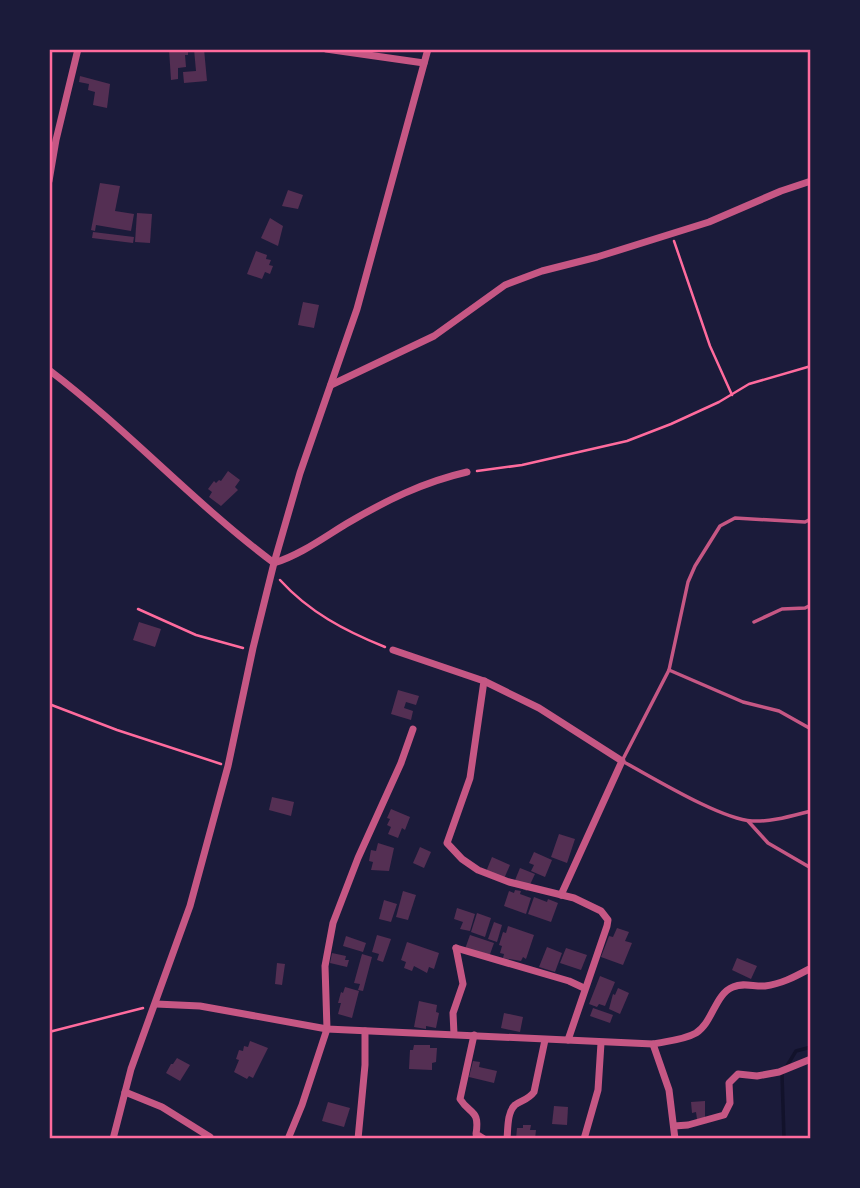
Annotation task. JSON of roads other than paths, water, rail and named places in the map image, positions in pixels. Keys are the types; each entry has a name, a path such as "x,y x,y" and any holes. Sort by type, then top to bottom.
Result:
{"street":[{"path":"49,181 78,49"},
{"path":"326,49 424,63"},
{"path":"113,1139 131,1069 190,906 229,766 253,648 274,563 300,473 357,309 428,49"},
{"path":"331,385 434,336 505,285 542,271 709,222 811,181"},
{"path":"49,370 77,391 229,528 274,563"},
{"path":"274,563 298,554 369,510 405,492 439,478 467,472"},
{"path":"393,650 484,681 539,708 622,761 561,895"},
{"path":"484,681 470,778 447,843 462,859 478,870 509,882 561,895 601,911 608,920 568,1040"},
{"path":"288,1139 327,1029 326,966 333,923 401,764 413,729"},
{"path":"454,1034 453,1013 463,984 456,948 569,981 584,988"},
{"path":"156,1004 200,1006 327,1029 653,1044 695,1034 709,1020 723,995 731,987 780,983 811,968"},
{"path":"358,1139 365,1065 365,1031"},
{"path":"474,1035 460,1099 476,1115 477,1134 484,1139"},
{"path":"507,1139 511,1111 529,1099 534,1092 545,1040"},
{"path":"584,1139 598,1090 601,1043"},
{"path":"653,1044 669,1090 675,1139"},
{"path":"674,1126 724,1115 730,1103 729,1083 738,1074 757,1076 779,1072 811,1059"},
{"path":"125,1092 162,1107 210,1138"}],"lane":[{"path":"811,519 805,522 735,518 720,526 688,582 669,670 622,761 706,805 748,821 770,821 811,811"},
{"path":"754,622 782,609 805,608 811,605"},
{"path":"669,670 743,702 779,711 811,729"},
{"path":"748,821 768,843 811,868"}],"waterway":[{"path":"784,1139 782,1074 796,1051 811,1047"}]}
